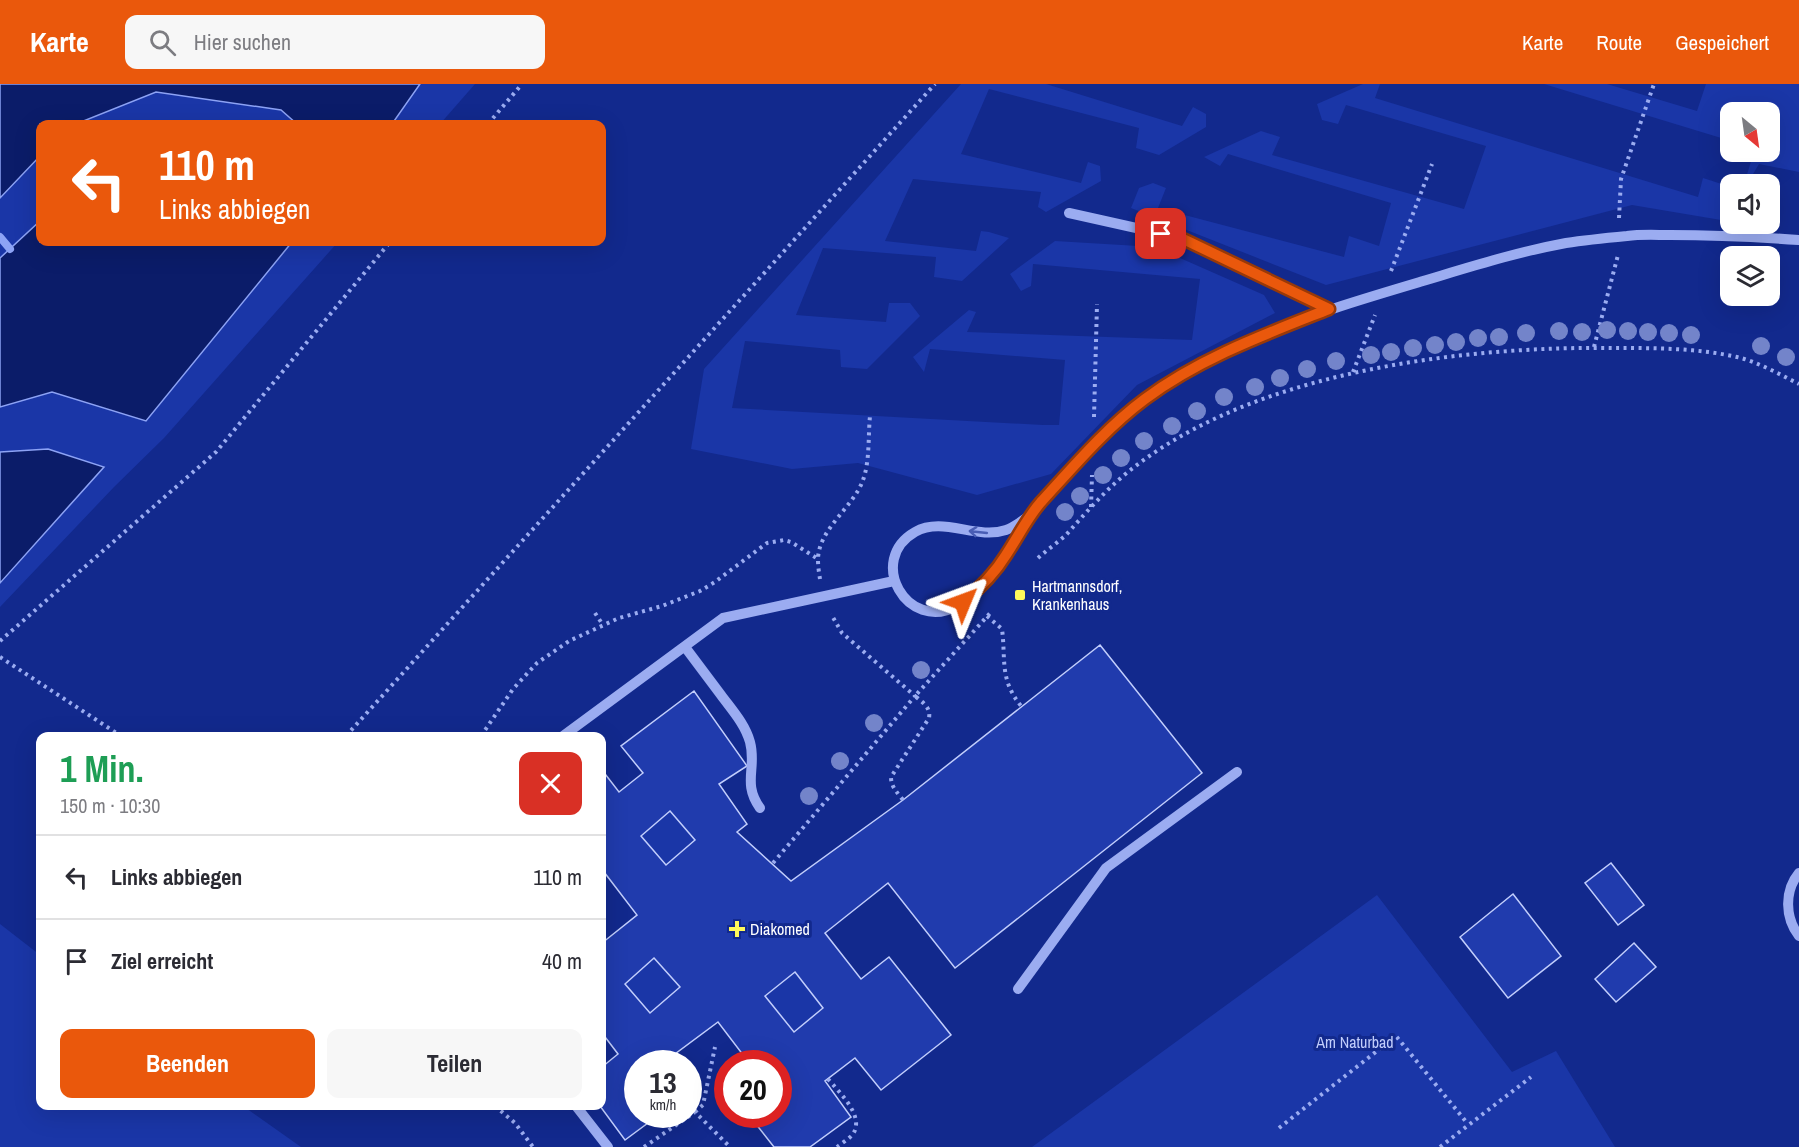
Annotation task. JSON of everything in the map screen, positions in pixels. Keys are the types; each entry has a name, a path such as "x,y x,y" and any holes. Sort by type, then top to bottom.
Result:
{"lane":[{"path":"1069,213 1181,238 1329,309"},
{"path":"1032,514 1015,526 998,532 981,533 940,526 915,531 904,540 895,553 892,567 894,581 901,595 912,605 933,612 955,607 972,595 997,569 1032,514 1093,446 1122,418 1172,380 1262,335 1329,309 1512,255 1566,243 1622,236 1717,235 1799,240"},
{"path":"568,732 723,618 894,581"},
{"path":"685,646 744,726 752,756 751,793 760,808"},
{"path":"1018,989 1106,868 1237,772"},
{"path":"1799,873 1793,880 1787,908 1794,929 1799,936"},
{"path":"579,1110 608,1147"}],"path":[{"path":"491,120 522,84"},
{"path":"350,732 935,84"},
{"path":"1594,347 1622,236 1619,219 1621,180 1654,84"},
{"path":"0,641 216,452 387,246"},
{"path":"1091,508 1097,304"},
{"path":"1038,558 1064,536 1113,485 1171,442 1259,400 1353,373 1488,353 1594,347 1650,348 1721,354 1756,364 1799,384"},
{"path":"870,416 863,481 828,532 821,545 818,558 820,580 829,610 842,633 926,705 930,713 891,777 893,788 903,800"},
{"path":"484,732 513,689 537,663 569,641 629,615 700,591 767,543 784,540 791,542 818,558"},
{"path":"773,863 915,696 992,611"},
{"path":"595,614 603,625"},
{"path":"987,616 1002,629 1004,673 1011,692 1022,707"},
{"path":"0,657 115,732"},
{"path":"1279,1128 1396,1036 1468,1124"},
{"path":"702,1106 715,1047"},
{"path":"1440,1147 1531,1077"},
{"path":"828,1079 852,1111 856,1121 853,1134 837,1147"},
{"path":"500,1110 515,1123 533,1147"},
{"path":"702,1119 730,1147"},
{"path":"644,1147 672,1128"}],"green space":[{"path":"420,84 475,84 444,120 395,120"},
{"path":"961,84 1046,84 1182,126 1193,107 1206,114 1206,127 1159,155 1136,148 1139,128 989,89 961,154 1081,183 1088,162 1100,166 1101,181 1046,212 1038,207 1041,192 913,179 885,241 976,251 981,231 1009,238 962,281 934,277 936,257 823,248 796,315 886,322 889,303 910,303 920,316 867,369 841,367 840,350 745,341 732,408 1059,425 1065,360 930,349 924,372 913,357 969,310 976,312 967,332 1192,340 1200,279 1033,264 1031,286 1021,291 1010,274 1055,241 1155,247 1264,295 1275,313 1137,385 1051,474 977,495 858,463 792,469 691,449 704,369"},
{"path":"1363,84 1380,84 1375,98 1698,197 1703,178 1720,183 1720,220 1632,205 1326,285 1131,208 1139,188 1153,183 1166,188 1158,208 1344,257 1349,236 1379,246 1391,203 1228,154 1220,166 1204,157 1261,131 1280,137 1272,155 1464,209 1486,146 1346,105 1338,124 1322,120 1317,104"},
{"path":"1544,84 1607,84 1697,111 1706,84 1799,84 1799,172 1759,164 1753,174 1747,174 1751,162 1780,162 1780,102 1720,102 1720,138"},
{"path":"156,92 281,110 292,120 86,120"},
{"path":"36,160 36,225 0,258 0,198"},
{"path":"289,246 334,246 164,438 0,607 0,583 104,467 48,449 0,452 0,407 52,392 146,420"},
{"path":"670,811 695,840 666,865 641,836"},
{"name":"Am Naturbad","path":"1377,895 1512,1072 1556,1051 1615,1147 1032,1147"},
{"path":"0,924 36,952 36,1110 249,1110 301,1147 0,1147"},
{"path":"654,958 680,987 650,1013 625,984"},
{"path":"795,972 823,1008 794,1032 765,996"}],"shaded area":[{"path":"0,84 420,84 395,120 292,120 281,110 156,92 86,120 36,120 36,160 0,198"},
{"path":"36,225 36,246 289,246 146,421 52,392 0,407 0,258"},
{"path":"48,449 104,467 0,583 0,452"}],"building":[{"path":"1100,645 1202,773 955,968 888,883 825,933 861,979 889,957 951,1035 881,1090 855,1058 825,1081 851,1117 810,1147 774,1147 759,1128 792,1128 792,1050 739,1050 718,1022 680,1050 624,1050 624,1128 641,1128 625,1140 603,1110 606,1110 606,1064 618,1054 606,1038 606,940 637,915 606,875 606,775 619,792 643,773 621,746 694,691 747,766 719,784 747,824 737,832 791,881 903,800","holes":["670,811 695,840 666,865 641,836","654,958 680,987 650,1013 625,984","795,972 823,1008 794,1032 765,996"]},
{"path":"1611,863 1644,905 1618,925 1585,883"},
{"path":"1513,894 1561,956 1508,998 1460,937"},
{"path":"1634,943 1656,967 1616,1002 1595,979"}],"waterway":[{"path":"0,237 10,249"}],"place":[{"name":"Hartmannsdorf, Krankenhaus","path":"1020,595"},
{"name":"Diakomed","path":"737,929"}],"route":[{"path":"963,602 997,569 1039,504 1093,446 1144,399 1205,362 1262,335 1329,309 1181,238 1161,234"}]}
